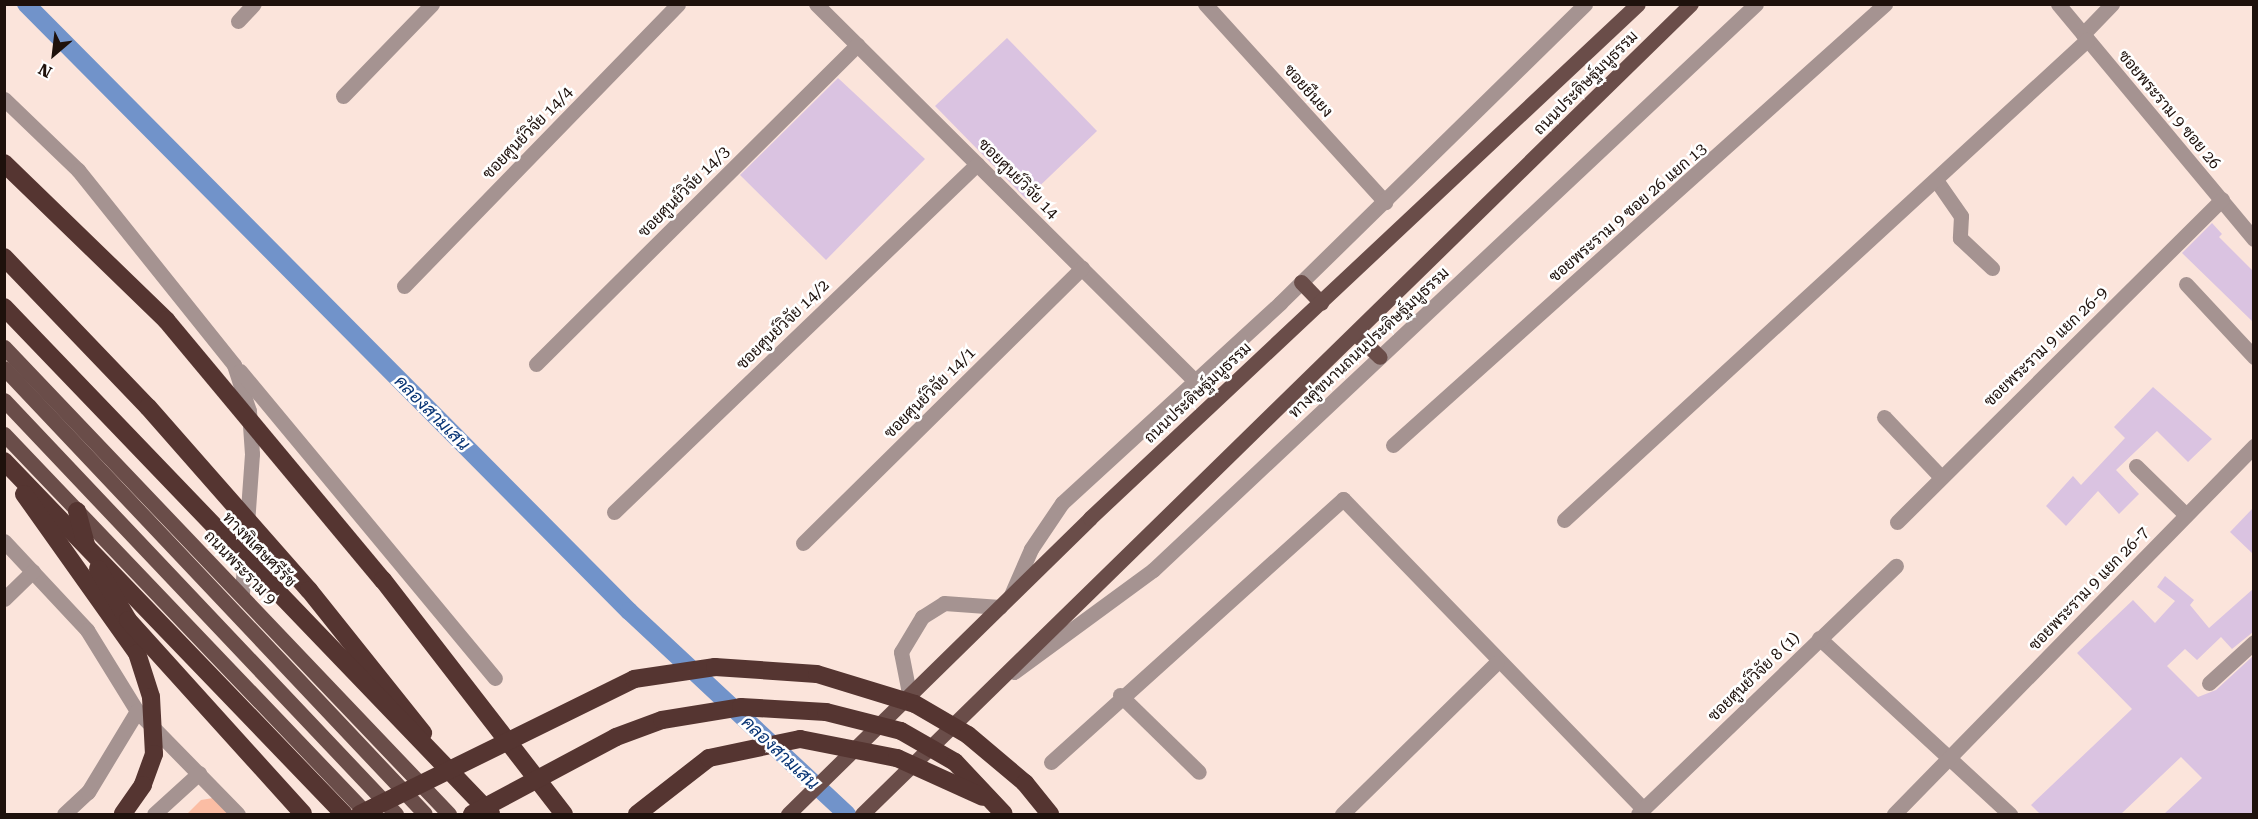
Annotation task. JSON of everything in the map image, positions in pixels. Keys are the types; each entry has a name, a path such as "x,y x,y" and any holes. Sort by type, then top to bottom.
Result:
{"highway":[{"path":"4,163 89,240 174,328 383,580 564,814"},
{"path":"4,257 148,407 309,590 392,688 439,756"},
{"name":"ทางพิเศษศรีรัช","path":"4,307 341,664 439,756 491,814"},
{"path":"4,461 344,814"},
{"path":"4,467 136,653 151,697 154,754 143,785 123,814"},
{"path":"77,511 96,565 128,620 303,814"},
{"path":"360,814 634,679 716,667 817,674 915,704 968,735 1025,783 1050,814"},
{"path":"472,814 616,737 662,720 741,707 826,712 901,731 955,762 999,808"},
{"path":"637,814 709,758 800,739 897,758 999,808"}],"main road":[{"name":"ถนนประดิษฐ์มนูธรรม","path":"788,814 910,698 1005,603 1638,4"},
{"name":"ถนนประดิษฐ์มนูธรรม","path":"862,814 1358,336 1691,4"},
{"path":"1301,282 1321,303"},
{"path":"1358,336 1380,357"},
{"name":"ถนนพระราม 9","path":"4,347 449,814"},
{"name":"ถนนพระราม 9","path":"4,368 425,814"},
{"path":"4,400 396,814"},
{"path":"4,434 367,814"},
{"path":"435,800 466,814"}],"street":[{"path":"238,21 254,4"},
{"path":"343,96 432,4"},
{"name":"ซอยศูนย์วิจัย 14/4","path":"404,286 678,4"},
{"name":"ซอยศูนย์วิจัย 14","path":"816,4 1194,380"},
{"name":"ซอยยืนยง","path":"1205,4 1385,202"},
{"path":"910,698 901,652 922,618 944,603 1005,603 1031,549 1062,503 1385,202 1585,4"},
{"name":"ทางคู่ขนานถนนประดิษฐ์มนูธรรม","path":"992,689 1153,570 1756,4"},
{"name":"ซอยพระราม 9 ซอย 26 แยก 13","path":"1393,446 1885,4"},
{"name":"ซอยพระราม 9 ซอย 26","path":"2058,4 2253,239"},
{"path":"1564,520 1936,180 2085,37 2112,4"},
{"name":"ซอยศูนย์วิจัย 14/3","path":"536,364 857,45"},
{"path":"4,99 78,170 234,365 495,678"},
{"name":"ซอยศูนย์วิจัย 14/2","path":"614,512 977,164"},
{"path":"1936,180 1958,208 1960,238 1992,268"},
{"name":"ซอยพระราม 9 แยก 26-9","path":"1897,522 1940,476 2222,199"},
{"name":"ซอยศูนย์วิจัย 14/1","path":"803,543 1082,268"},
{"path":"2186,284 2253,357"},
{"path":"234,365 249,411 252,453 242,595"},
{"path":"1884,417 1940,476"},
{"name":"ซอยพระราม 9 แยก 26-7","path":"1894,814 2253,446"},
{"path":"2136,466 2186,515"},
{"path":"1051,762 1120,695 1339,499 1641,812"},
{"path":"4,541 87,630 137,711 238,814"},
{"name":"ซอยศูนย์วิจัย 8 (1)","path":"1641,812 1896,566"},
{"path":"4,599 33,571"},
{"path":"1820,638 2010,814"},
{"path":"2209,683 2253,642"},
{"path":"1342,814 1496,663"},
{"path":"1120,695 1199,772"},
{"path":"64,814 88,792 137,711"},
{"path":"154,814 199,773"}],"shaded area":[{"path":"213,798 228,814 187,814 201,800"}],"building":[{"path":"1007,38 1097,131 1026,199 935,106"},
{"path":"838,78 925,159 826,260 740,175"},
{"path":"2212,223 2222,234 2219,237 2253,271 2253,322 2182,253"},
{"path":"2153,387 2212,439 2188,462 2157,431 2116,470 2139,494 2119,514 2098,491 2066,526 2046,506 2073,476 2081,485 2125,438 2114,427"},
{"path":"2253,508 2253,554 2230,532"},
{"path":"2165,576 2194,600 2190,605 2209,628 2253,589 2253,632 2232,649 2221,637 2197,660 2185,649 2167,666 2198,697 2216,690 2253,656 2253,814 2164,814 2202,778 2181,757 2121,814 2040,814 2031,805 2132,709 2077,653 2133,600 2155,623 2175,601 2157,587"}],"waterway":[{"name":"คลองสามเสน","path":"26,4 629,611 847,814"}]}
